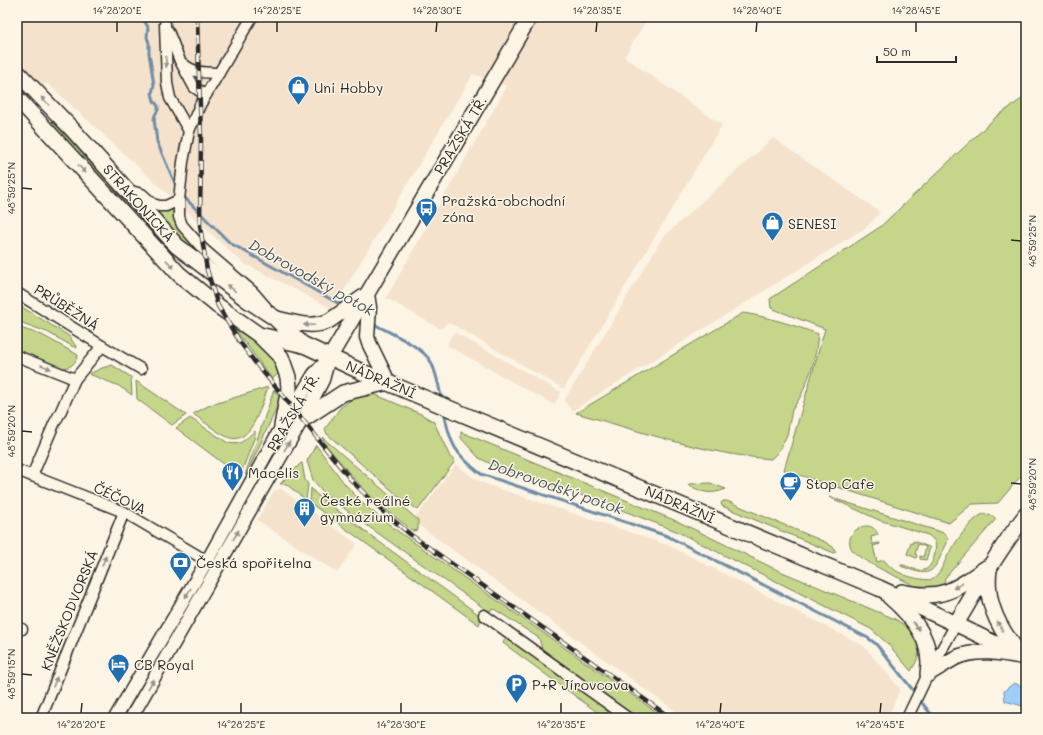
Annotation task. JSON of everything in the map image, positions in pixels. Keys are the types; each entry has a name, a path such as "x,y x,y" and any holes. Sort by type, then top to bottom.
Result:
{"main road":[{"name":"PRAŽSKÁ TŘ.","path":"330,357 346,316 364,301 530,17"},
{"name":"STRAKONICKÁ","path":"17,72 72,129 177,246 249,301 275,318 304,345"},
{"name":"STRAKONICKÁ","path":"17,98 179,274 218,306 259,335"},
{"path":"302,420 343,393 388,382 369,344 364,301"},
{"path":"275,318 311,326 346,316"},
{"path":"259,335 304,345 330,357"},
{"path":"259,335 280,357 288,377 289,388 282,426"},
{"name":"NÁDRAŽNÍ","path":"330,357 879,588 1025,658"},
{"path":"956,624 1003,544 1026,516"},
{"path":"879,588 917,596 937,595 951,590 990,565"},
{"path":"990,565 988,587 989,598 994,614 1005,635 1025,658"},
{"path":"879,588 902,608 922,634 929,652 930,667 928,674"},
{"path":"928,674 956,658 973,653 997,653 1025,658"}],"street":[{"path":"252,17 206,95 189,131 183,162 179,200 179,217 182,225 203,250 253,292 275,318"},
{"path":"164,20 180,61 194,87 206,95"},
{"path":"164,20 167,83 170,98 189,131"},
{"path":"180,61 190,70 219,73"},
{"path":"126,189 142,194 153,204 159,206 166,206 179,200"},
{"name":"PRŮBĚŽNÁ","path":"17,293 141,369"},
{"name":"PRŮBĚŽNÁ","path":"32,476 75,379 102,346"},
{"path":"17,356 75,379"},
{"name":"PRAŽSKÁ TŘ.","path":"131,718 302,420 323,380 330,357"},
{"name":"PRAŽSKÁ TŘ.","path":"115,718 282,426 314,374 330,357"},
{"name":"ČÉČOVA","path":"17,470 124,512 206,561"},
{"name":"KNĚŽSKODVORSKÁ","path":"41,718 124,512"},
{"path":"484,615 628,718"},
{"path":"907,718 928,674 956,624"}],"shaded area":[{"path":"17,17 648,17 624,57 722,125 564,389 448,322 441,329 386,298 507,86 473,74 343,292 331,308 243,263 47,83 17,104"},
{"path":"773,138 880,212 868,226 572,411 564,401 663,237"},
{"path":"454,332 561,392 554,405 447,345"},
{"path":"456,464 472,477 488,485 668,545 864,646 900,689 888,718 685,718 413,521"},
{"name":"České reálné gymnázium","path":"281,489 357,544 337,573 257,520 274,491"}],"green space":[{"path":"1026,96 1026,470 998,503 972,504 949,523 784,470 825,329 771,308 770,299 880,227 996,117"},
{"path":"52,121 123,198 102,181 49,124"},
{"path":"141,200 175,207 178,227 183,234 257,301 199,259"},
{"path":"17,304 69,336 77,348 47,332 17,321"},
{"path":"743,313 781,322 818,334 812,368 801,396 792,410 787,435 779,451 771,459 697,447 576,413"},
{"path":"17,327 42,335 78,355 75,361 71,366 61,368 24,355 17,346"},
{"path":"235,329 255,342 267,353 272,359 278,374 272,379"},
{"path":"112,365 131,377 132,395 119,386 89,374"},
{"path":"136,381 186,415 172,425 137,399"},
{"path":"268,387 260,411 255,420 245,435 238,438 230,438 225,436 193,414 208,406"},
{"path":"274,390 280,397 277,407 246,475 246,472"},
{"path":"365,393 376,395 421,414 434,422 450,457 455,461 418,510 397,495 327,434 325,429 340,408 352,399 352,396"},
{"path":"190,418 228,443 233,444 240,443 255,431 255,436 240,476 176,428"},
{"path":"461,432 681,523 775,569 895,619 910,630 918,641 919,654 916,662 911,671 888,644 871,629 676,531 593,499 501,469 479,458 461,438"},
{"path":"322,437 418,520 418,530 413,531 376,502 325,444"},
{"path":"316,445 344,483 363,504 399,532 665,718 637,718 542,649 539,638 494,609 488,611 325,494 313,480 307,461"},
{"path":"301,463 305,480 308,484 306,500 286,484 280,484"},
{"path":"710,483 726,489 716,492 707,492 698,490 688,485 689,484"},
{"path":"311,488 316,494 378,541 478,614 481,618 479,625 310,503"},
{"path":"829,497 944,533 948,538 939,560 931,570 926,572 920,572 901,566 903,565 919,570 927,569 930,566 935,554 935,542 928,535 879,520"},
{"path":"723,501 727,501 825,542 833,547 836,552 834,553 722,506 721,503"},
{"path":"983,514 993,516 996,519 945,578 944,587 936,589 928,589 913,585 882,570 859,556 854,552 850,545 850,539 857,529 863,526 869,526 874,529 878,535 871,537 872,544 880,543 873,546 877,562 884,560 893,569 904,575 930,580 939,573 948,555 963,532 973,521"},
{"path":"913,541 930,548 926,560 920,559 920,556 923,557 926,547 918,544 915,554 917,555 916,558 907,554"},
{"path":"505,639 513,641 602,706 608,712 608,718 605,718 503,643"}],"water":[{"path":"1014,683 1026,688 1026,707 1005,701 1004,691"}],"waterway":[{"name":"Dobrovodský potok","path":"146,17 145,22 148,27 147,37 154,85 152,93 154,101 158,106 154,119 157,142 177,188"},
{"name":"Dobrovodský potok","path":"183,196 230,243 343,306"},
{"name":"Dobrovodský potok","path":"372,323 413,345 427,356 435,371 442,401"},
{"name":"Dobrovodský potok","path":"444,412 451,440 455,448 459,454 481,474 667,536 868,638 876,644 916,694"},
{"name":"Dobrovodský potok","path":"919,699 934,718"}],"railway":[{"path":"197,17 201,136 200,226 207,270 218,306 240,342 352,481 380,509 411,535 671,718"}],"place":[{"name":"Uni Hobby","path":"298,106"},
{"name":"Pražská-obchodní zóna","path":"426,228"},
{"name":"SENESI","path":"772,242"},
{"name":"Macelis","path":"233,492"},
{"name":"Stop Cafe","path":"790,502"},
{"name":"České reálné gymnázium","path":"305,528"},
{"name":"Česká spořitelna","path":"180,582"},
{"name":"CB Royal","path":"118,684"},
{"name":"P+R Jírovcova","path":"516,704"}]}
